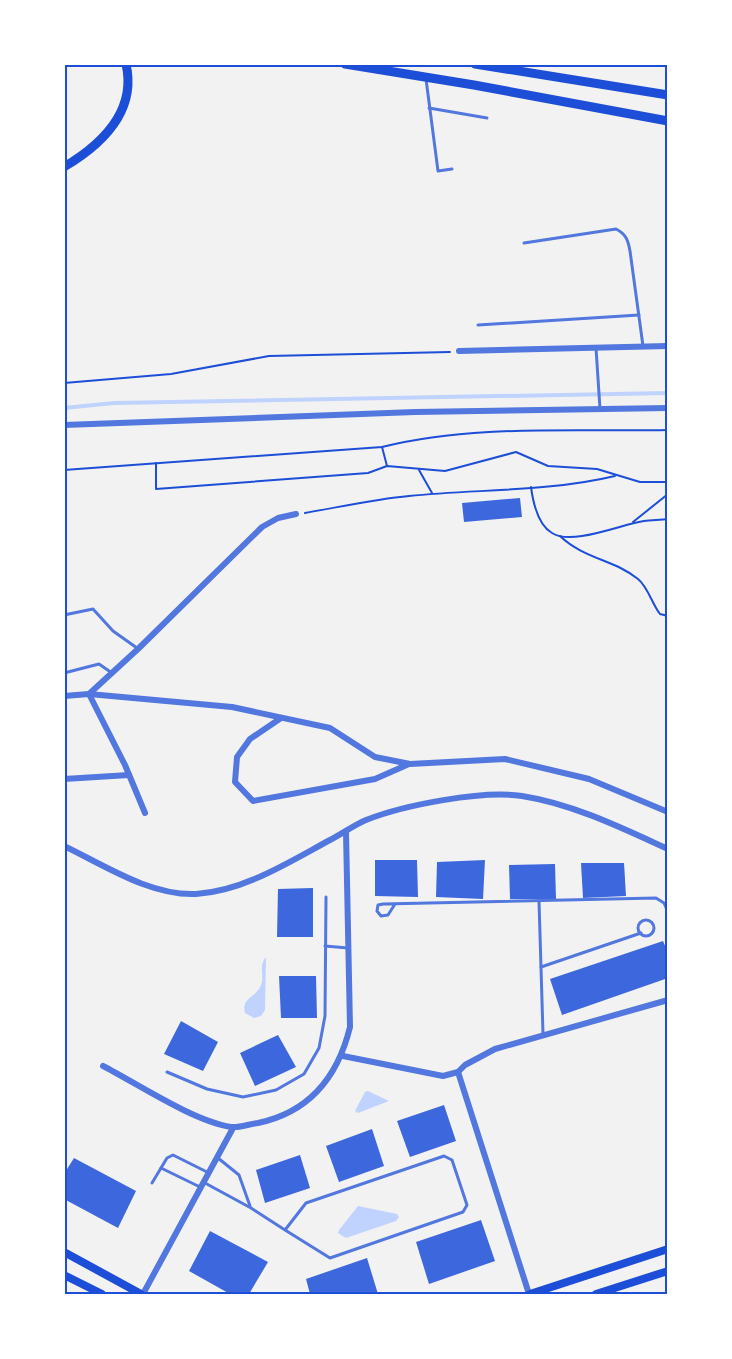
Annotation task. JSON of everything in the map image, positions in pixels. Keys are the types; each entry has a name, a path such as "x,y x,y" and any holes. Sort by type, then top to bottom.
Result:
{"main road":[{"path":"64,167 84,156 106,136 123,111 128,91 126,64"},
{"path":"345,64 668,121"},
{"path":"475,64 668,95"},
{"path":"530,1294 668,1249"},
{"path":"64,1252 142,1294"},
{"path":"596,1294 624,1290 668,1271"},
{"path":"64,1275 102,1294"}],"street":[{"path":"459,351 668,346"},
{"path":"64,425 416,412 668,408"},
{"path":"89,694 138,650 262,527 278,518 296,514"},
{"path":"89,694 129,774 145,813"},
{"path":"64,696 89,694 232,707 330,728 375,757 410,764 505,759 589,778 668,812"},
{"path":"281,718 250,739 237,757 235,782 253,801 375,779 410,764"},
{"path":"64,778 129,774"},
{"path":"64,846 136,880 168,892 194,894 220,891 273,871 366,820 428,804 484,795 522,796 601,820 668,849"},
{"path":"103,1066 207,1120 233,1128 264,1121 296,1108 314,1095 343,1056 350,1027 346,832"},
{"path":"343,1056 443,1076 458,1072 465,1065 495,1049 668,1000"},
{"path":"458,1072 530,1294"},
{"path":"142,1294 233,1128"}],"lane":[{"path":"425,78 438,171 452,169"},
{"path":"429,108 487,118"},
{"path":"524,243 616,229 622,232 628,240 644,346"},
{"path":"478,325 639,315"},
{"path":"596,347 600,409"},
{"path":"64,615 93,609 113,631 138,650"},
{"path":"64,673 99,664 112,674"},
{"path":"167,1072 207,1089 243,1097 276,1090 304,1074 319,1048 325,1016 326,897"},
{"path":"395,904 387,915 378,914 378,905 395,904 656,898 664,903 668,912"},
{"path":"539,901 543,1036"},
{"path":"541,967 641,933 650,935 654,931 652,923 648,921 640,923 641,933"},
{"path":"325,946 348,948"},
{"path":"152,1183 167,1158 173,1155 208,1173"},
{"path":"161,1168 251,1208 285,1230 330,1258 463,1212 467,1204 452,1160 444,1156 306,1203 285,1230"},
{"path":"217,1157 238,1175 251,1208"}],"path":[{"path":"64,383 171,374 269,356 459,351"},
{"path":"64,470 382,447 420,437 460,434 668,430"},
{"path":"382,447 387,466"},
{"path":"156,463 156,489 368,473 387,466 408,466 419,470 445,471 516,453 548,466 597,469 640,482 668,482"},
{"path":"419,470 432,494"},
{"path":"296,514 391,498 594,481 618,476"},
{"path":"531,487 542,524 552,534 560,536 587,534 630,524 668,519"},
{"path":"630,524 668,494"},
{"path":"560,536 570,546 591,558 640,580 650,601 660,614 668,616"}],"water":[{"path":"266,957 265,1010 261,1016 254,1018 245,1013 244,1008 261,985 262,964"},
{"path":"368,1091 389,1101 358,1113 355,1111 365,1092"},
{"path":"358,1206 397,1214 399,1217 396,1221 346,1238 338,1233 339,1230"}],"building":[{"path":"520,498 522,517 464,522 462,503"},
{"path":"375,860 417,860 418,897 375,896"},
{"path":"485,860 483,899 436,897 437,862"},
{"path":"581,863 624,863 626,896 583,898"},
{"path":"555,864 556,899 510,899 509,865"},
{"path":"313,888 313,937 277,937 278,889"},
{"path":"663,941 668,953 668,978 562,1015 550,979"},
{"path":"279,976 316,976 317,1018 281,1018"},
{"path":"181,1021 218,1042 203,1071 164,1054"},
{"path":"278,1035 296,1067 255,1086 240,1053"},
{"path":"444,1105 456,1141 410,1157 397,1121"},
{"path":"372,1129 384,1166 339,1182 326,1146"},
{"path":"300,1155 310,1188 265,1203 256,1170"},
{"path":"74,1158 136,1191 118,1228 64,1199 64,1174"},
{"path":"481,1220 495,1261 429,1284 416,1242"},
{"path":"210,1231 268,1262 249,1294 230,1294 189,1271"},
{"path":"367,1258 378,1294 310,1294 306,1279"}],"waterway":[{"path":"64,408 114,403 668,393"}]}
